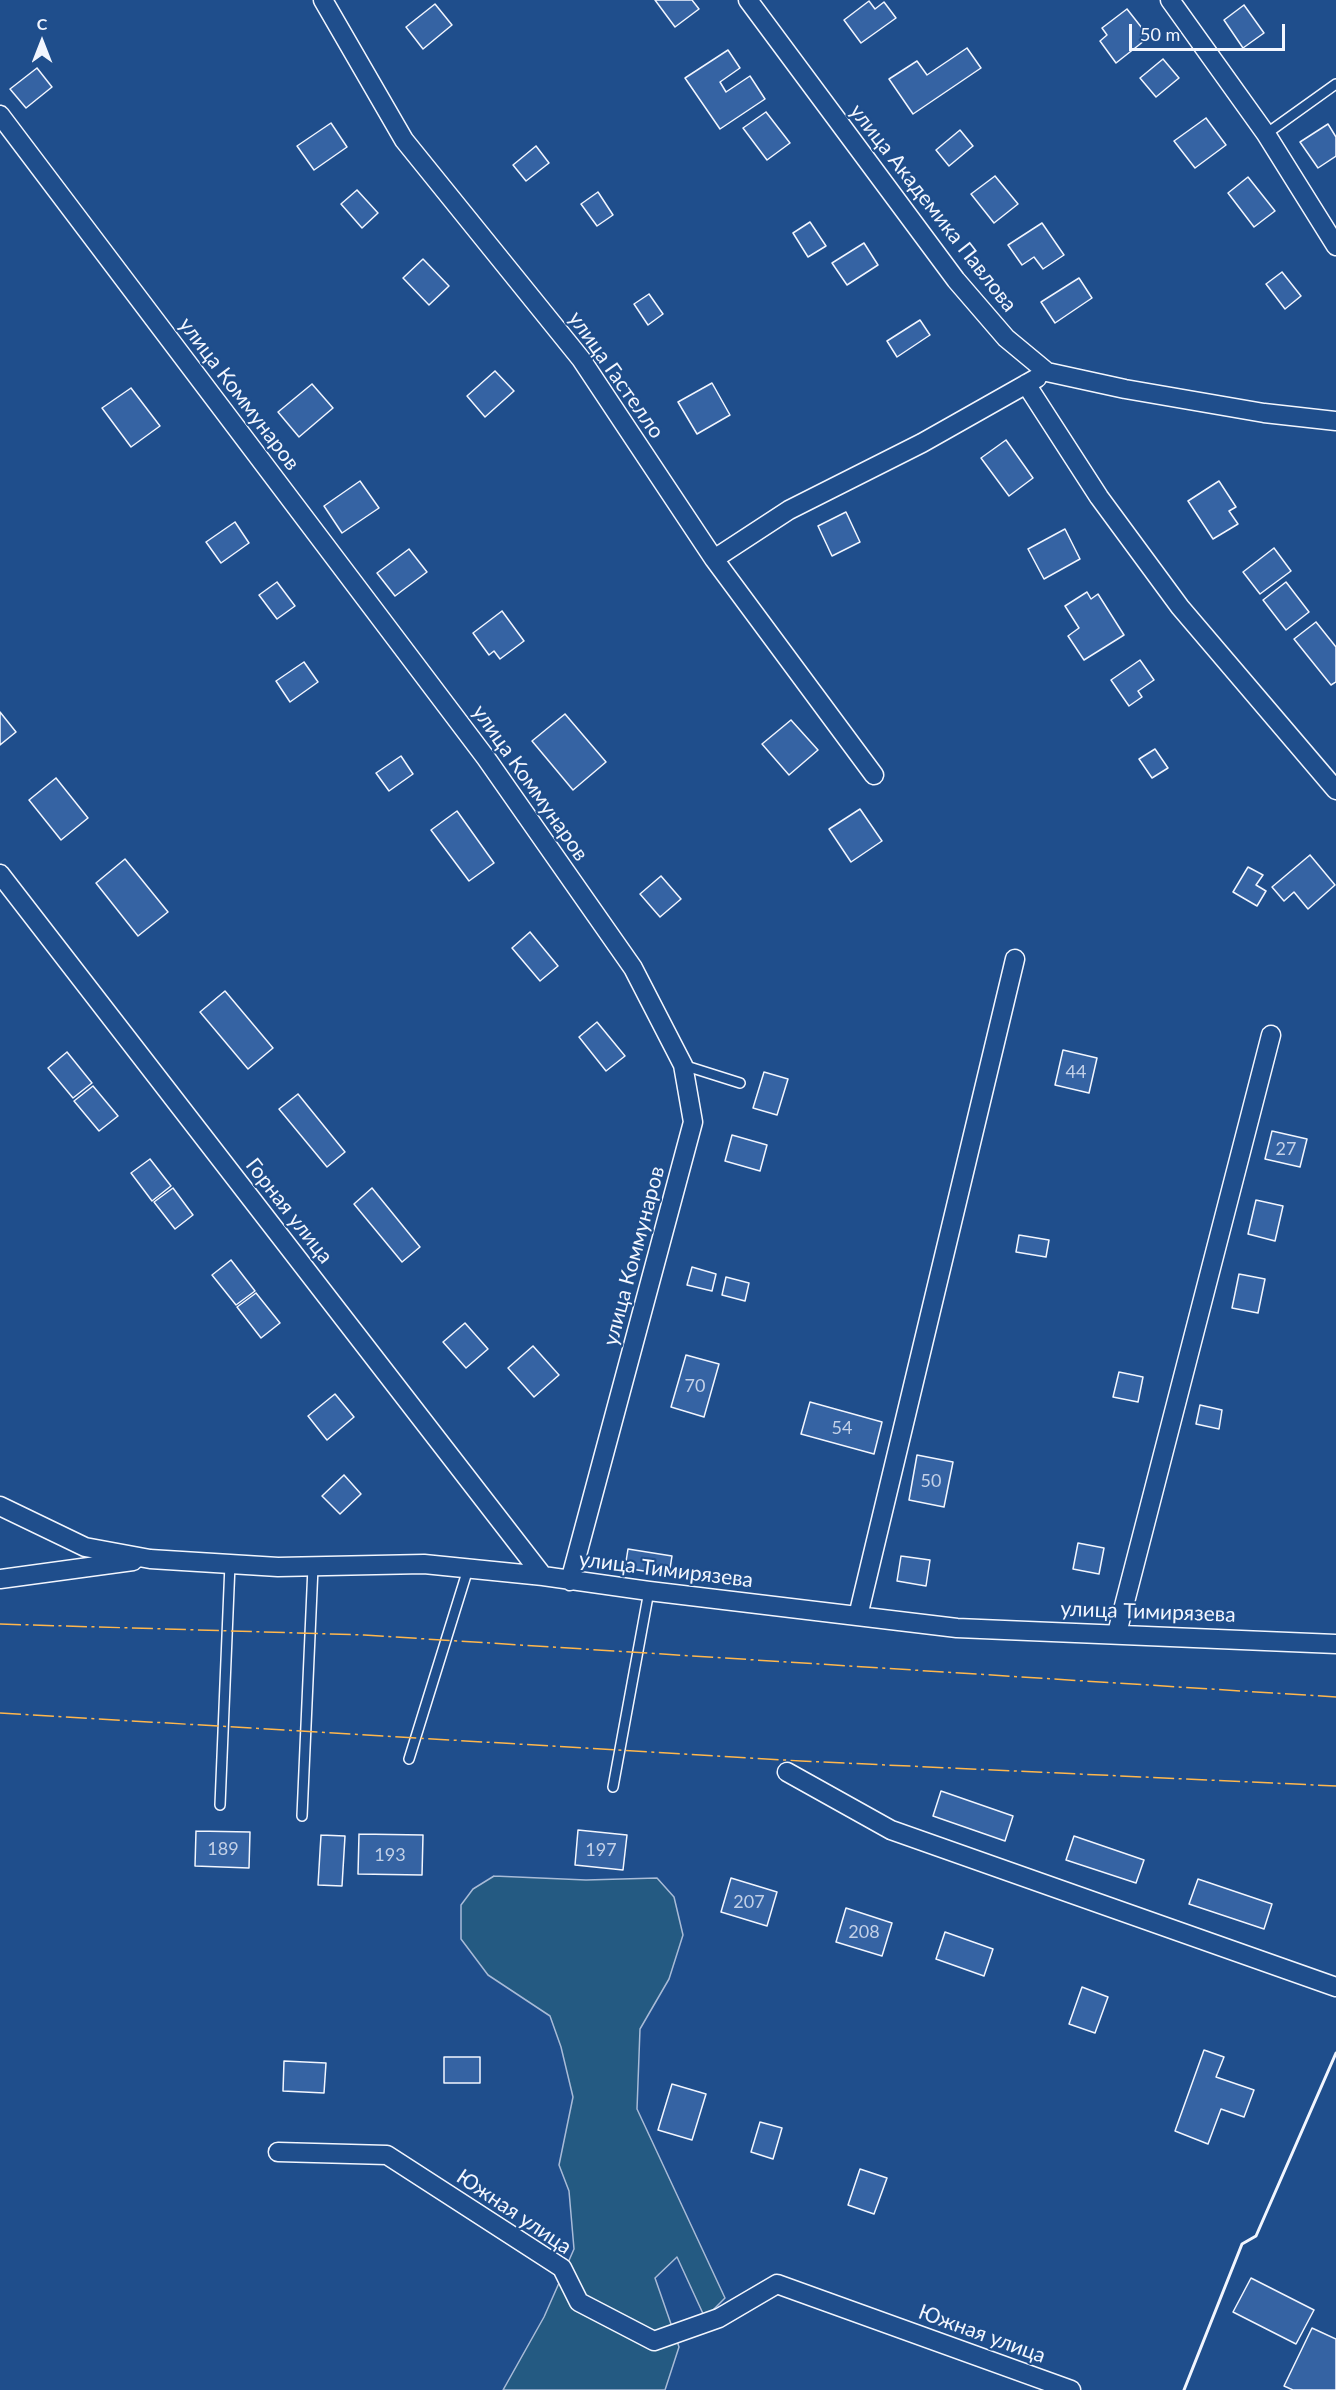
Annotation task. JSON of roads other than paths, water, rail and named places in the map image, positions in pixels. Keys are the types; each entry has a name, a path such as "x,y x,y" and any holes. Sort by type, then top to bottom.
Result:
{"street":[{"name":"улица Гастелло","path":"323,0 404,140 581,358 714,559 874,775"},
{"name":"улица Академика Павлова","path":"748,0 956,280 1006,338 1047,372 1125,389 1253,411 1336,421"},
{"path":"1170,0 1266,134 1336,246"},
{"name":"улица Коммунаров","path":"0,115 486,758 633,968 683,1065 693,1122 570,1581"},
{"path":"714,559 789,510 922,443 1047,372"},
{"path":"1026,384 1099,497 1180,607 1336,790"},
{"name":"Горная улица","path":"0,874 543,1576"},
{"path":"858,1616 1015,959"},
{"path":"1117,1633 1271,1035"},
{"name":"улица Тимирязева","path":"0,1506 85,1547 150,1559 313,1567 424,1564 543,1576 649,1592 957,1628 1336,1644"},
{"path":"0,1579 150,1559"},
{"path":"788,1772 891,1830 1336,1987"},
{"name":"Южная улица","path":"278,2152 387,2155 562,2268 579,2302 654,2341 719,2318 777,2284 1071,2390"}],"lane":[{"path":"1266,134 1336,84"},
{"path":"683,1065 740,1083"},
{"path":"220,1804 230,1564"},
{"path":"302,1816 313,1567"},
{"path":"409,1759 468,1569"},
{"path":"613,1787 649,1592"}]}
